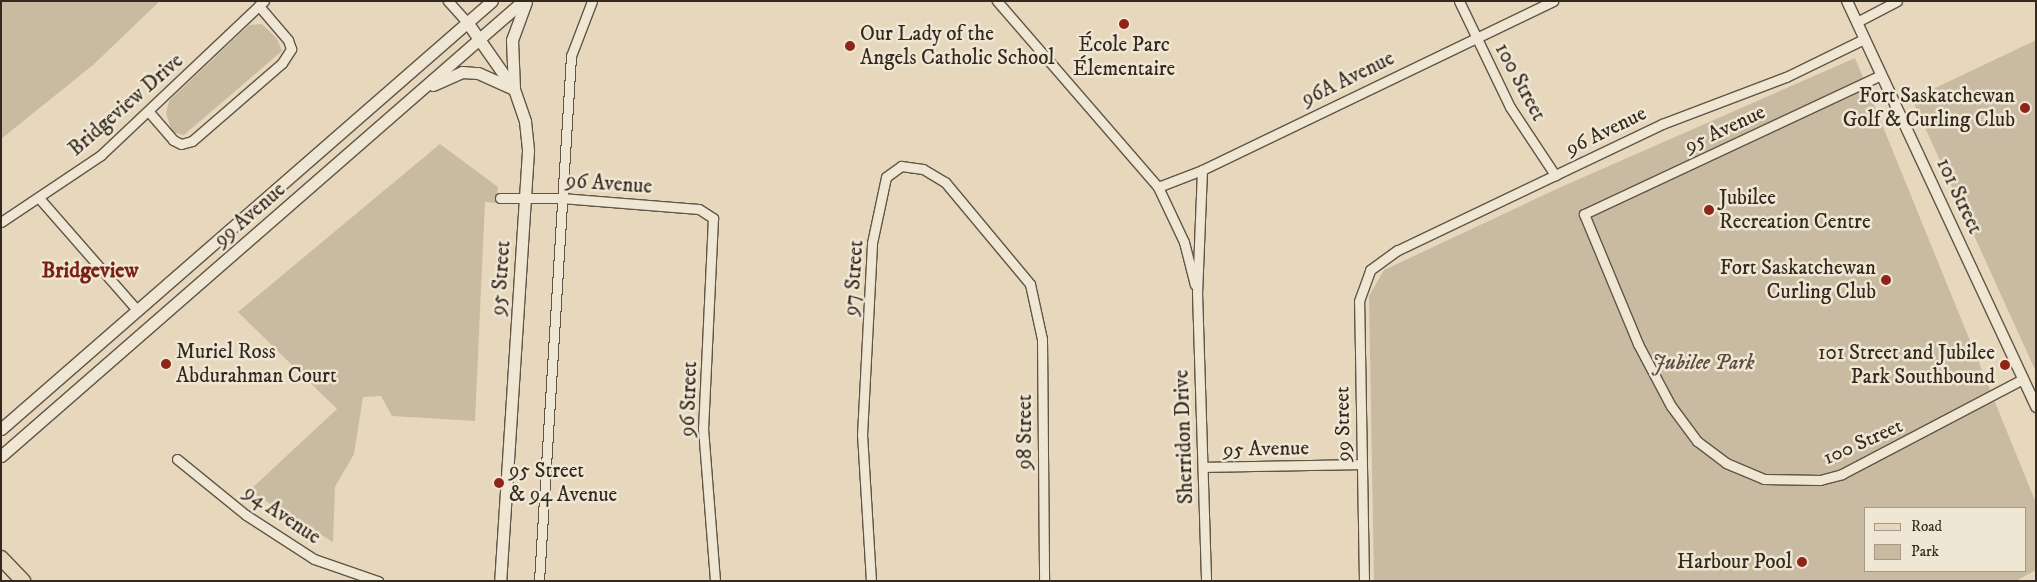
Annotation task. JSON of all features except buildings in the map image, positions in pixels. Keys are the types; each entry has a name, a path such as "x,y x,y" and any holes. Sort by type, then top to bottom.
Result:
{"main road":[{"name":"99 Avenue","path":"1,429 492,1"},
{"name":"99 Avenue","path":"1,456 524,1"},
{"path":"422,90 462,72 478,73 514,89 512,40 524,1"},
{"name":"95 Street","path":"467,22 514,89 525,121 526,198 500,581"},
{"path":"1,558 23,581"}],"street":[{"name":"95 Street","path":"448,1 467,22"},
{"path":"539,581 571,56 592,1"},
{"name":"Sherridon Drive","path":"997,1 1158,187 1184,242 1197,292"},
{"name":"100 Street","path":"1459,1 1510,107 1555,176"},
{"name":"96A Avenue","path":"1158,187 1202,170 1476,36 1553,1"},
{"name":"101 Street","path":"1847,1 2036,407"},
{"path":"1857,22 1897,1"},
{"path":"149,112 173,140 181,144 192,141 282,63 291,49 288,40 262,4"},
{"name":"Bridgeview Drive","path":"1,222 101,155 262,4"},
{"name":"96 Avenue","path":"1370,270 1398,250 1662,124 1786,77 1864,39"},
{"name":"95 Avenue","path":"1584,214 1881,75"},
{"name":"97 Street","path":"870,581 862,435 872,243 886,177 901,166 923,168 945,182 1030,284"},
{"name":"Sherridon Drive","path":"1202,170 1197,292 1206,581"},
{"path":"39,198 137,310"},
{"name":"96 Avenue","path":"500,198 561,198 699,209 713,218"},
{"name":"100 Street","path":"1584,214 1638,344 1671,406 1710,452 1764,479 1820,480 1842,474 2023,379"},
{"name":"96 Street","path":"713,218 704,428 715,581"},
{"name":"99 Street","path":"1364,581 1359,301 1370,270"},
{"name":"98 Street","path":"1030,284 1042,339 1044,581"},
{"name":"94 Avenue","path":"177,459 246,515 314,558 378,581"},
{"name":"95 Avenue","path":"1203,467 1361,464"}],"green space":[{"path":"1,1 160,1 93,65 1,139"},
{"path":"262,24 277,39 282,51 184,135 172,132 166,113 169,101 249,25"},
{"path":"2036,40 2036,372 1912,99"},
{"name":"Jubilee Park","path":"1855,58 2036,503 2036,570 2016,581 1374,581 1369,296 1384,270 1561,187"},
{"path":"440,144 498,187 496,203 485,202 475,421 392,416 381,396 363,397 354,454 335,487 333,542 249,491 337,409 238,312"}],"place":[{"name":"École Parc Élementaire","path":"1124,24"},
{"name":"Our Lady of the Angels Catholic School","path":"850,46"},
{"name":"Fort Saskatchewan Golf & Curling Club","path":"2025,108"},
{"name":"Jubilee Recreation Centre","path":"1709,210"},
{"name":"Fort Saskatchewan Curling Club","path":"1886,280"},
{"name":"Muriel Ross Abdurahman Court","path":"166,364"},
{"name":"101 Street and Jubilee Park Southbound","path":"2005,365"},
{"name":"95 Street & 94 Avenue","path":"499,483"},
{"name":"Harbour Pool","path":"1802,562"}],"district":[{"name":"Bridgeview","path":"90,271"}]}
